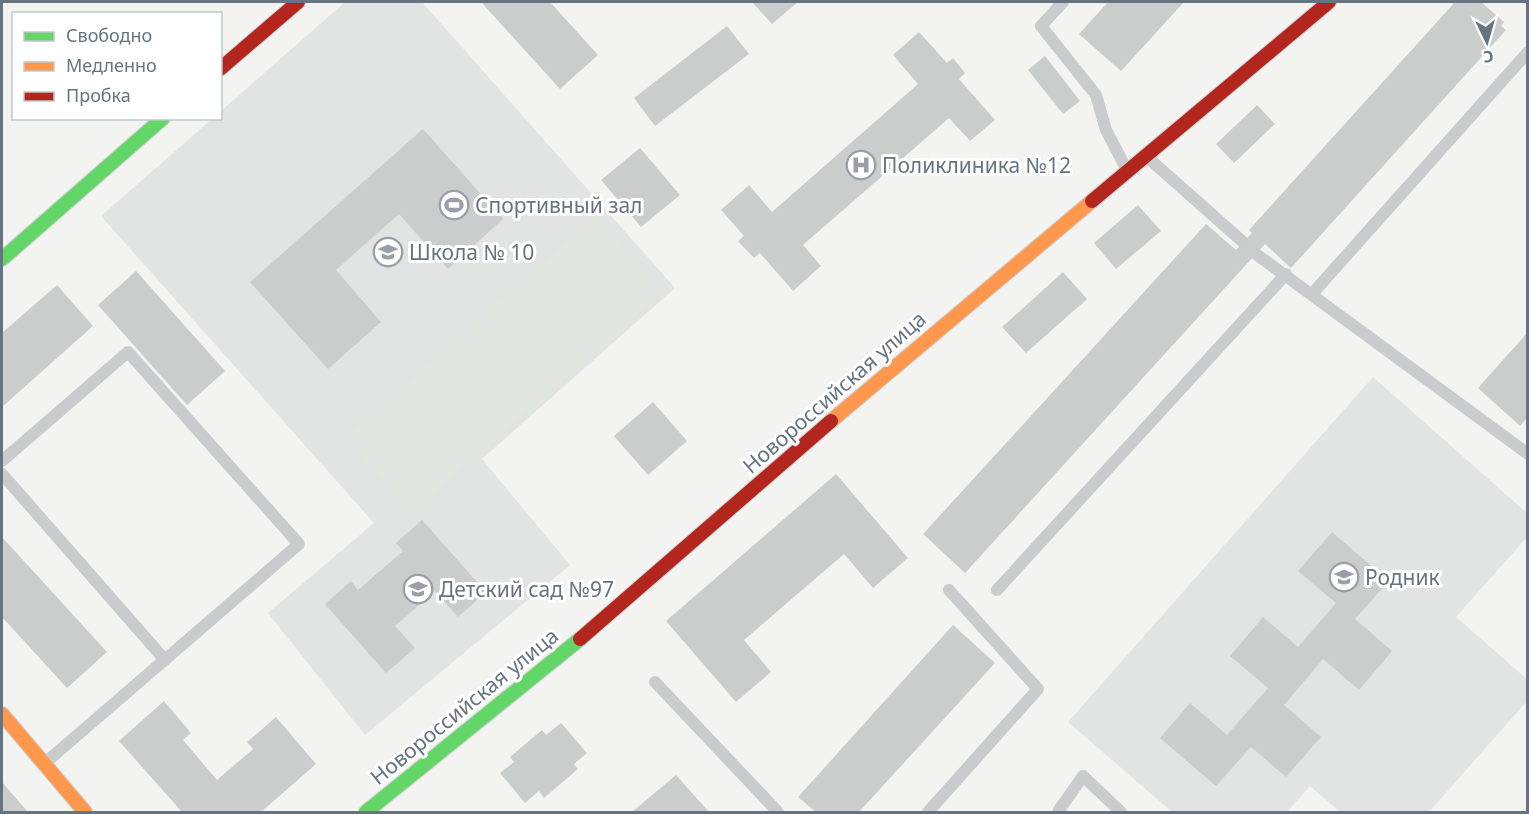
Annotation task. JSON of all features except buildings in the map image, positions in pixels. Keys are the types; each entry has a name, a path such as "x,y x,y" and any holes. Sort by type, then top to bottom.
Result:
{"street":[{"path":"222,67 298,2"},
{"name":"Новороссийская улица","path":"366,813 596,626 854,401 1329,2"},
{"path":"2,259 161,120"},
{"path":"2,714 85,813"}],"lane":[{"path":"1063,2 1041,26 1096,95 1106,130 1128,171"},
{"path":"1312,294 1527,52"},
{"path":"1146,157 1243,242"},
{"path":"1256,254 1527,454"},
{"path":"997,590 1286,274"},
{"path":"2,461 128,352 299,544 44,764"},
{"path":"2,474 165,660"},
{"path":"928,813 1038,689 949,590"},
{"path":"655,681 778,813"},
{"path":"1061,813 1059,810 1083,777 1121,813"}],"shaded area":[{"name":"Школа № 10","path":"345,2 422,2 675,288 482,459 570,565 365,735 268,613 374,523 101,216 211,120 222,120 222,110"},
{"path":"595,218 661,293 412,512 346,438"},
{"name":"Родник","path":"1373,377 1527,513 1527,537 1456,617 1527,679 1527,701 1429,812 1340,812 1310,786 1287,812 1172,812 1068,722"}],"traffic: fast":[{"path":"2,259 161,120"},
{"path":"366,812 580,639"}],"traffic: slow":[{"path":"831,421 1092,201"},
{"path":"2,714 85,812"}],"traffic: jam":[{"path":"222,67 298,2"},
{"path":"1092,201 1329,2"},
{"path":"580,639 831,421"}],"place":[{"name":"Поликлиника №12","path":"861,165"},
{"name":"Спортивный зал","path":"454,205"},
{"name":"Школа № 10","path":"388,252"},
{"name":"Родник","path":"1344,577"},
{"name":"Детский сад №97","path":"418,589"}]}
